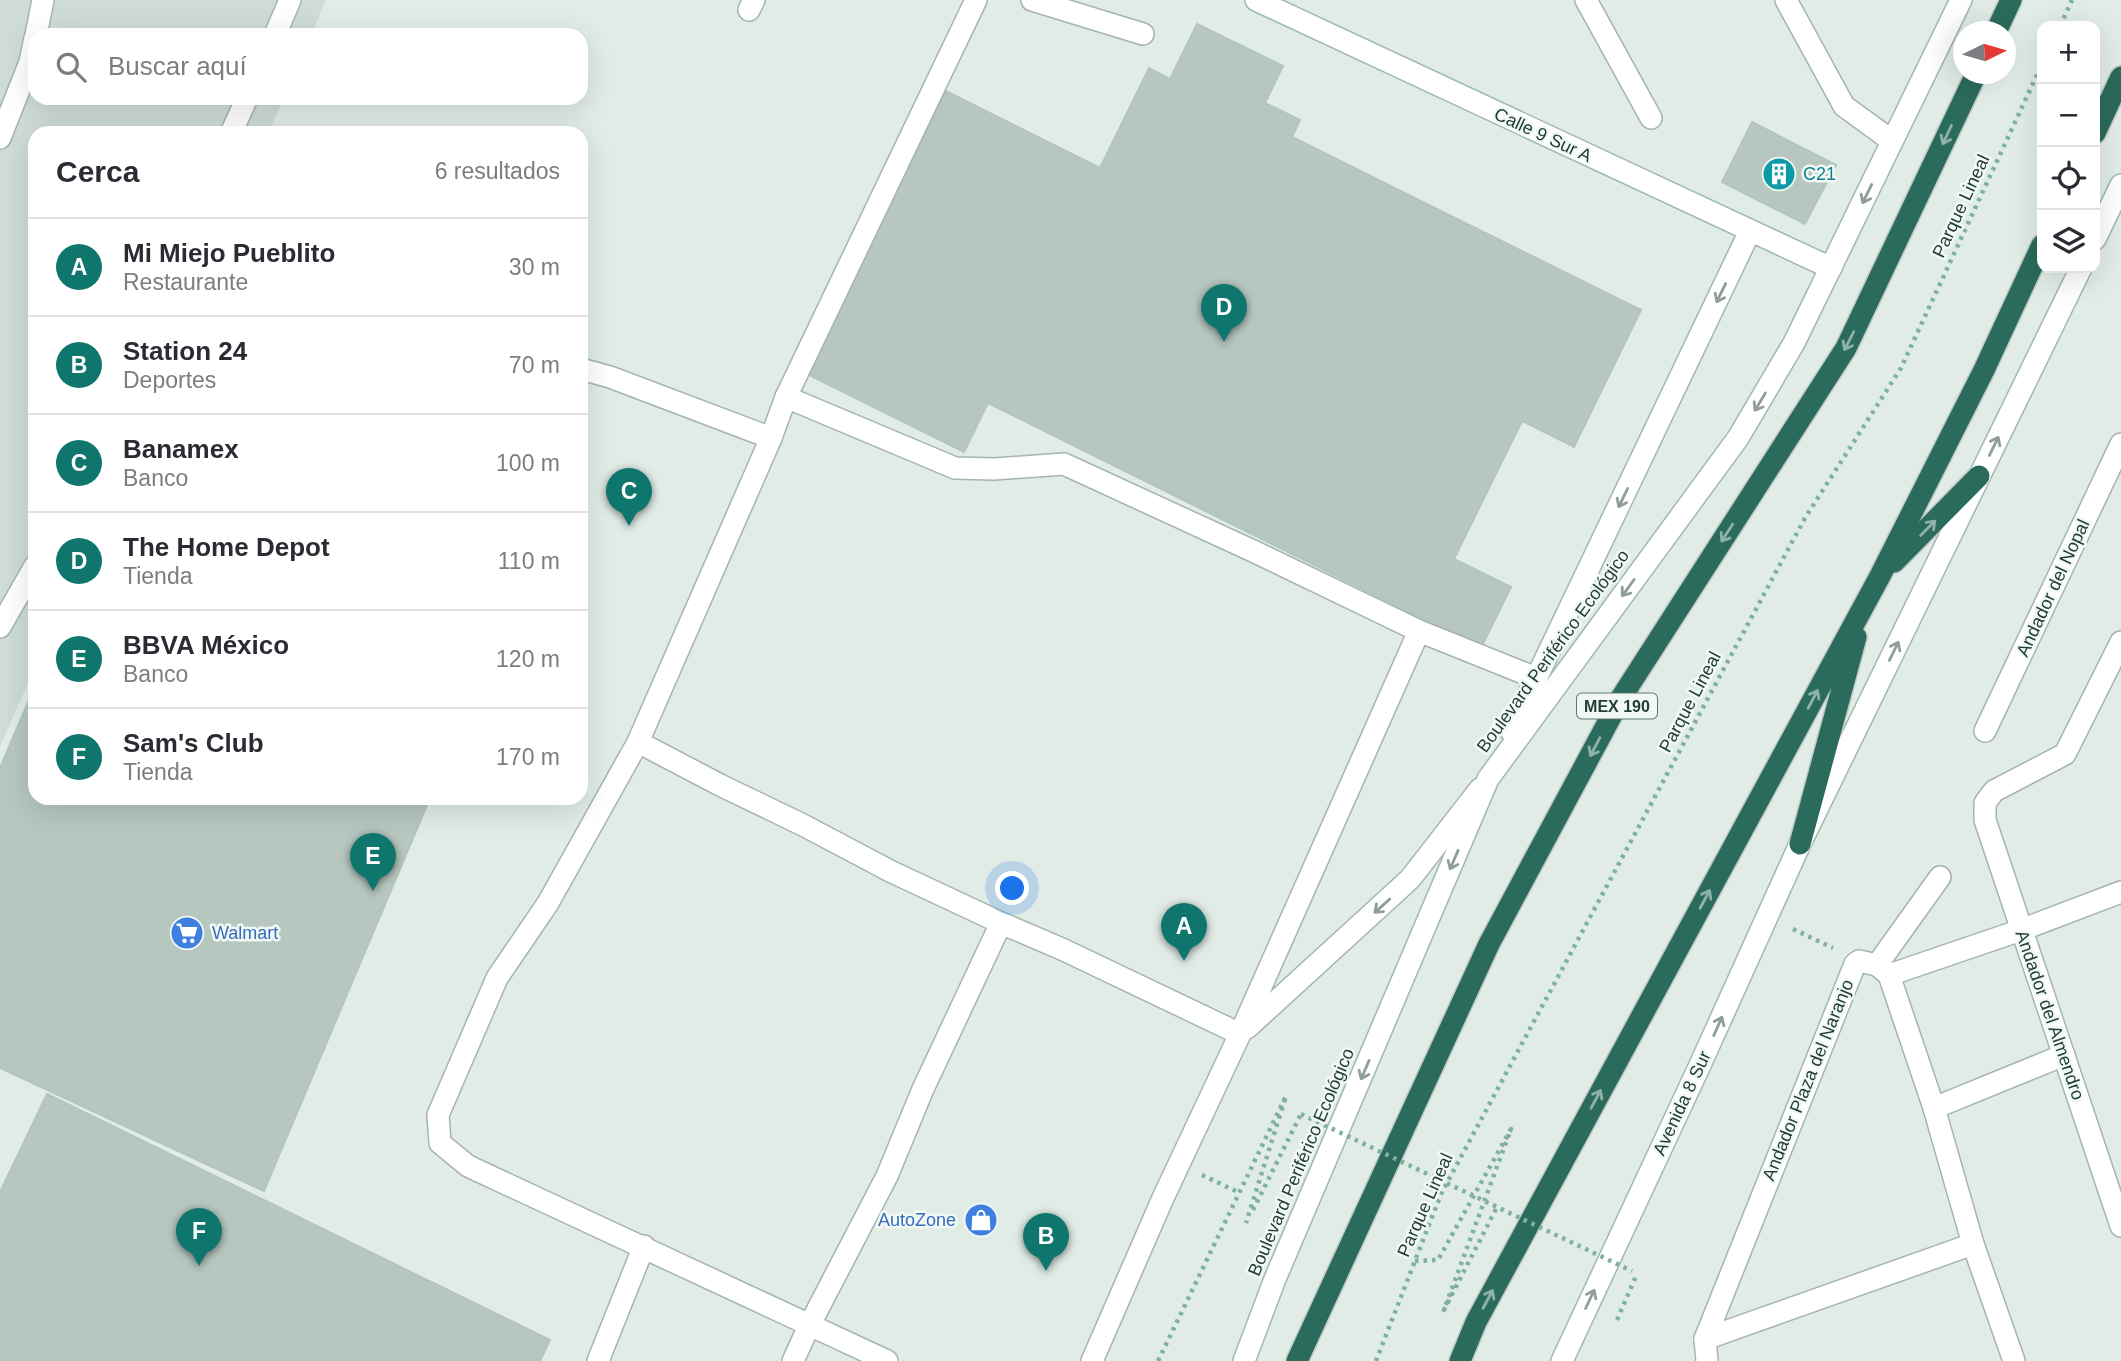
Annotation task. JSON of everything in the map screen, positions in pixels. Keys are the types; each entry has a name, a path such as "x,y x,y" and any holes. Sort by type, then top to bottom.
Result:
{"highway":[{"path":"2001,21 2011,0"},
{"path":"2100,122 2121,77"},
{"name":"MEX 190","path":"1297,1359 1489,944 1621,698 1846,348 1971,84"},
{"path":"1460,1361 1476,1322 1880,576 1984,370 2037,256"},
{"path":"1880,576 1979,476"},
{"path":"1800,844 1866,601"}],"street":[{"path":"37,28 43,0"},
{"path":"278,28 290,0"},
{"path":"887,1361 468,1166 440,1143 438,1115 498,978 548,903 638,742 771,438 786,397 976,0"},
{"path":"1032,0 1143,34"},
{"name":"Calle 9 Sur A","path":"1256,0 1831,268"},
{"path":"1586,0 1651,118"},
{"path":"1786,0 1843,106 1892,141"},
{"name":"Boulevard Periférico Ecológico","path":"1244,1361 1276,1279 1488,779 1738,438 1794,344 1961,0"},
{"path":"0,138 28,67"},
{"path":"234,126 244,105"},
{"path":"2100,229 2121,185"},
{"path":"1240,1034 1410,880 1488,779 1750,231"},
{"path":"1800,844 2079,273"},
{"path":"588,371 771,438"},
{"path":"786,397 955,468 994,469 1064,464 1419,631 1536,678"},
{"name":"Andador del Nopal","path":"1985,731 2121,444"},
{"path":"0,627 28,578"},
{"path":"1092,1361 1419,631"},
{"name":"Andador del Almendro","path":"2121,642 2064,754 1994,791 1985,803 1985,820 2021,930 2064,1055 2114,1180 2121,1226"},
{"path":"638,742 890,871 1065,950 1240,1034"},
{"name":"Avenida 8 Sur","path":"1562,1361 1800,844"},
{"name":"Andador Plaza del Naranjo","path":"1707,1361 1705,1339 1855,964 1875,967 1940,877"},
{"path":"2014,1361 1973,1244 1934,1108 1875,967 2021,930 2121,892"},
{"path":"793,1361 887,1176 923,1089 1001,923"},
{"path":"1934,1108 2064,1055"},
{"path":"1705,1339 1973,1244"},
{"path":"598,1361 644,1246"},
{"path":"1236,1361 1276,1279"}],"path":[{"path":"2062,21 2072,0"},
{"name":"Parque Lineal","path":"1376,1361 1441,1194 1805,518 1901,368 2037,75"},
{"path":"1767,916 1875,967"},
{"path":"1158,1361 1286,1096 1246,1223 1301,1114 1632,1271"},
{"path":"1415,1261 1438,1260 1511,1129 1444,1310 1497,1207"},
{"path":"1179,1164 1240,1193"}],"shaded area":[{"path":"0,0 326,0 314,28 28,28 28,105 281,105 271,126 28,126 28,683 0,747"}],"building":[{"path":"1197,24 1283,66 1265,103 1300,120 1292,137 1641,310 1574,447 1522,421 1454,559 1511,587 1481,648 988,403 964,452 807,374 946,91 1100,168 1149,68 1170,79"},
{"name":"C21","path":"1752,122 1836,165 1805,224 1722,182"},
{"name":"Walmart","path":"28,702 28,805 427,805 264,1191 0,1068 0,768"},
{"path":"47,1094 550,1340 540,1361 0,1361 0,1192"}],"place":[{"name":"C21","path":"1779,174"},
{"name":"The Home Depot","path":"1224,342"},
{"name":"Banamex","path":"629,526"},
{"name":"BBVA México","path":"373,891"},
{"name":"Walmart","path":"187,933"},
{"name":"Mi Miejo Pueblito","path":"1184,961"},
{"name":"AutoZone","path":"981,1220"},
{"name":"Sam's Club","path":"199,1266"},
{"name":"Station 24","path":"1046,1271"}]}
